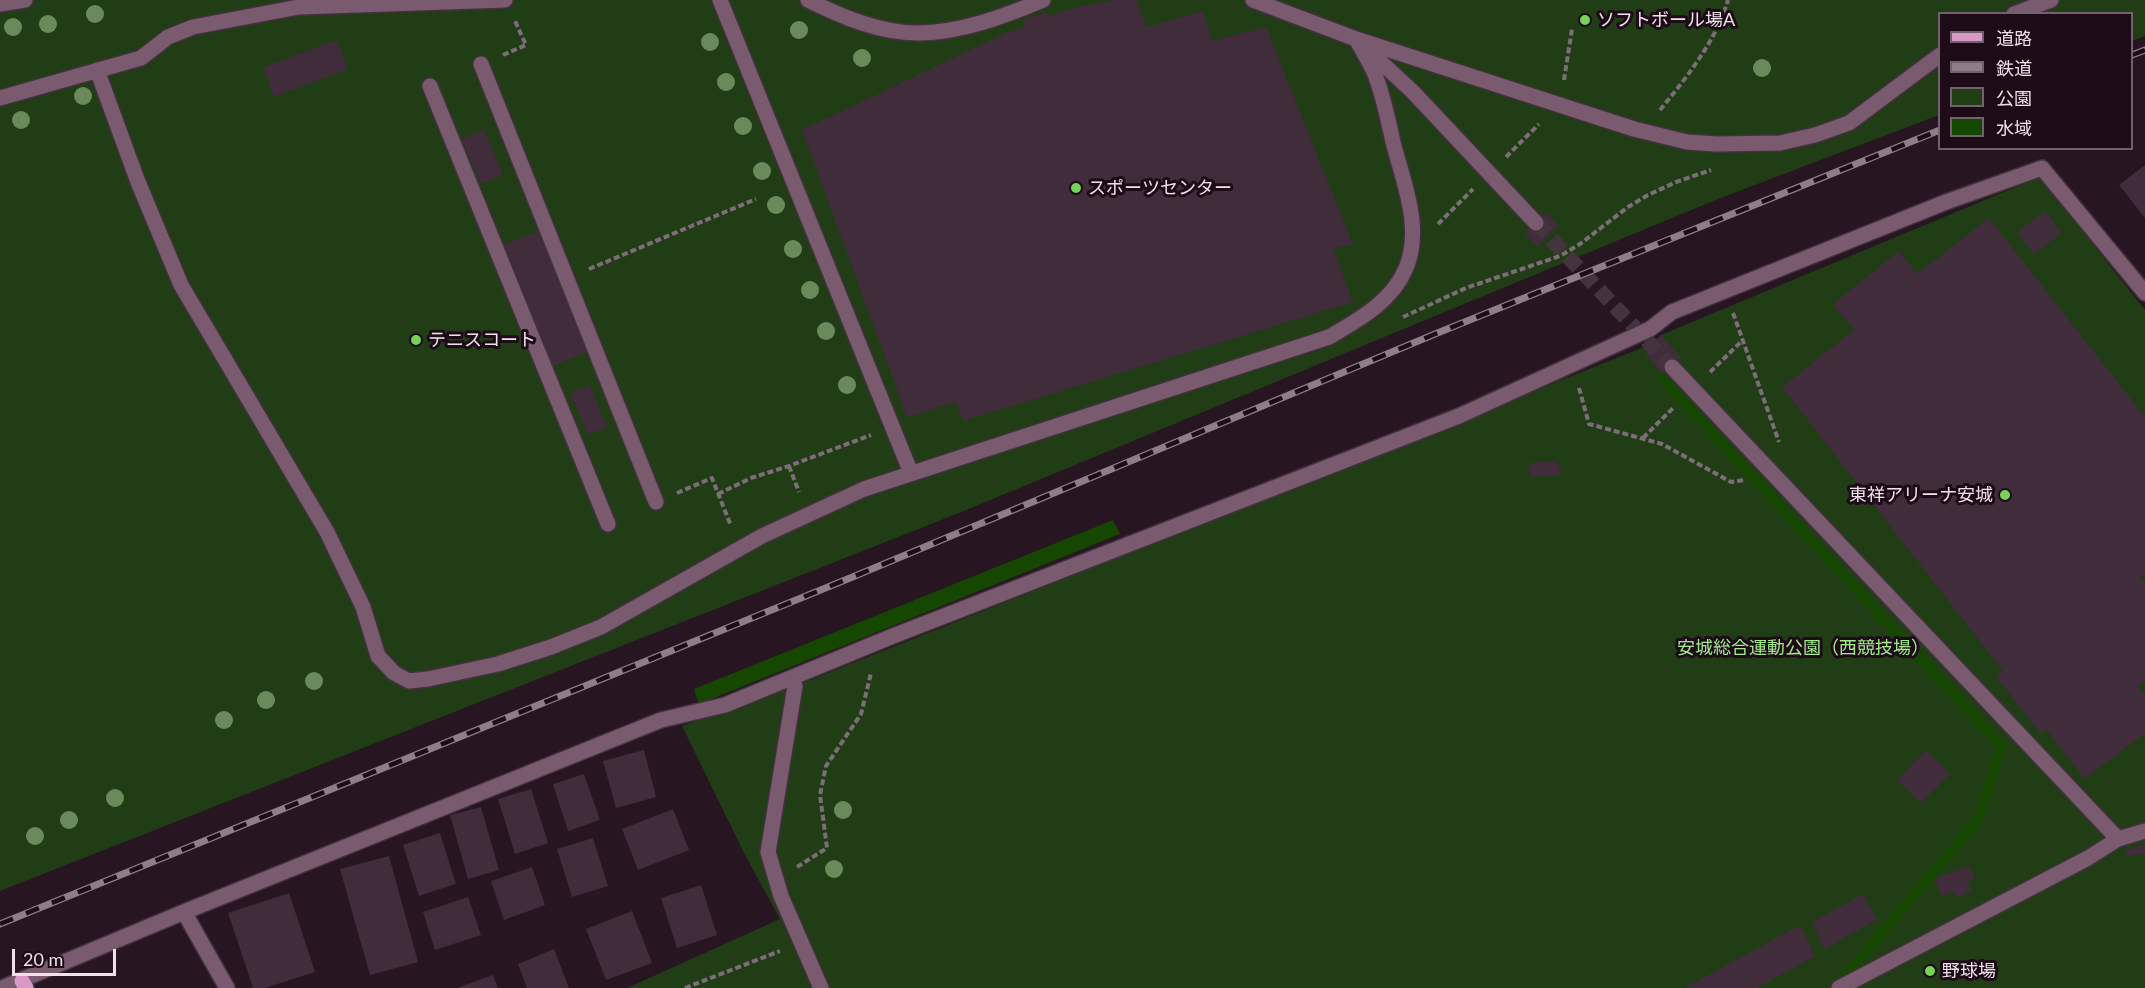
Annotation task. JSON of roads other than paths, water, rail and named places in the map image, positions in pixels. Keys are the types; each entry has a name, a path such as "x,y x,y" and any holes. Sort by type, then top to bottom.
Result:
{"street":[{"path":"0,4 25,0"},
{"path":"0,98 141,58 168,37 193,27 299,7 505,0"},
{"path":"720,0 911,473"},
{"path":"808,0 857,22 918,33 948,30 986,21 1043,0"},
{"path":"1253,0 1356,39 1642,131 1687,142 1780,143 1815,135 1849,123 1938,56"},
{"path":"2019,12 2051,0"},
{"path":"98,70 138,182 181,285 327,532 363,607 378,656 393,673 409,681 498,664 550,647 601,627 762,536 864,489 1329,337 1368,314 1391,290 1406,268 1413,239 1411,211 1384,103 1373,71 1356,39"},
{"path":"1356,39 1413,92 1536,223"},
{"path":"481,64 656,502"},
{"path":"430,86 608,524"},
{"path":"2,988 24,984 184,912 661,720 725,705 915,627 1459,416 1650,329 1672,312 1946,202 2042,168 2145,293"},
{"path":"1672,367 2118,839"},
{"path":"795,686 768,852 781,896 821,988"},
{"path":"1839,988 2088,858 2118,839 2145,831"},
{"path":"184,912 227,988"}],"water":[{"path":"1113,520 1120,534 699,704 694,689"}],"waterway":[{"path":"1663,380 2001,746 1980,817 1838,985"}],"tunnel":[{"path":"1536,223 1672,367"}],"railway":[{"path":"2133,55 2145,50"},
{"path":"0,924 855,576 1435,334 1938,131"}],"place":[{"name":"ソフトボール場A","path":"1585,20"},
{"name":"スポーツセンター","path":"1076,188"},
{"name":"テニスコート","path":"416,340"},
{"name":"東祥アリーナ安城","path":"2005,495"},
{"name":"野球場","path":"1930,971"}],"park label":[{"name":"安城総合運動公園（西競技場）","path":"1803,648"}]}
